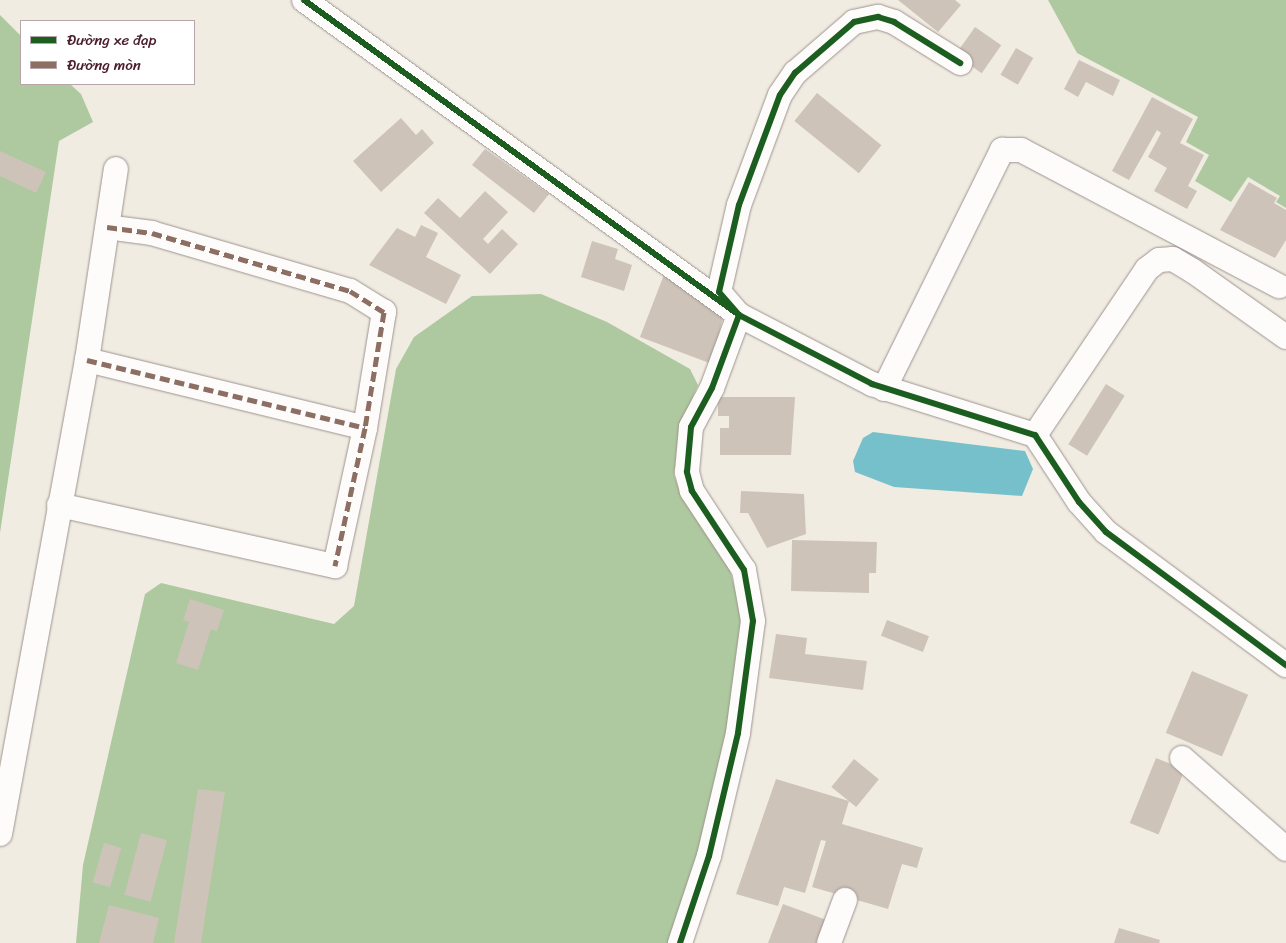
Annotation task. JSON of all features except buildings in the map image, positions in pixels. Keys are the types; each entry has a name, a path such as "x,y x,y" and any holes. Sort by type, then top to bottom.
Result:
{"street":[{"path":"304,0 739,315 884,389 1035,435 1079,502 1106,532 1286,664"},
{"path":"739,315 719,292 739,205 769,118 796,74 854,22 866,17 894,22 960,63"},
{"path":"884,389 1002,150 1021,150 1279,286"},
{"path":"0,834 87,360 116,169"},
{"path":"59,505 335,566 365,428 384,312 350,291 152,233 107,227"},
{"path":"1035,435 1147,269 1159,260 1172,259 1186,267 1286,336"},
{"path":"680,943 709,856 749,669 753,621 744,570 692,491 687,472 691,427 712,388 739,315"},
{"path":"87,360 365,428"},
{"path":"1182,758 1286,849"},
{"path":"829,943 845,900"}],"green space":[{"path":"1048,0 1286,0 1286,208 1276,202 1280,196 1248,177 1231,202 1195,181 1209,155 1186,142 1198,117 1077,53"},
{"path":"0,15 20,35 20,85 71,85 81,94 93,122 59,141 0,533"},
{"path":"541,294 607,322 690,369 698,385 680,427 674,475 680,492 727,559 744,623 729,732 699,853 669,943 76,943 83,865 145,594 161,583 334,624 354,606 396,369 414,337 472,296"}],"water":[{"path":"873,432 1025,451 1033,469 1022,496 894,487 855,472 853,461 863,438"}],"marked path":[{"path":"107,227 152,233 350,291 384,312 365,428 335,566"},
{"path":"87,360 365,428"}],"cycle path":[{"path":"304,0 739,315 872,384 1035,435 1079,502 1106,532 1286,665"},
{"path":"680,943 709,856 738,733 753,621 744,570 692,491 687,472 691,427 712,388 739,315 719,292 739,205 780,95 795,73 854,22 878,17 894,22 960,63"}]}
